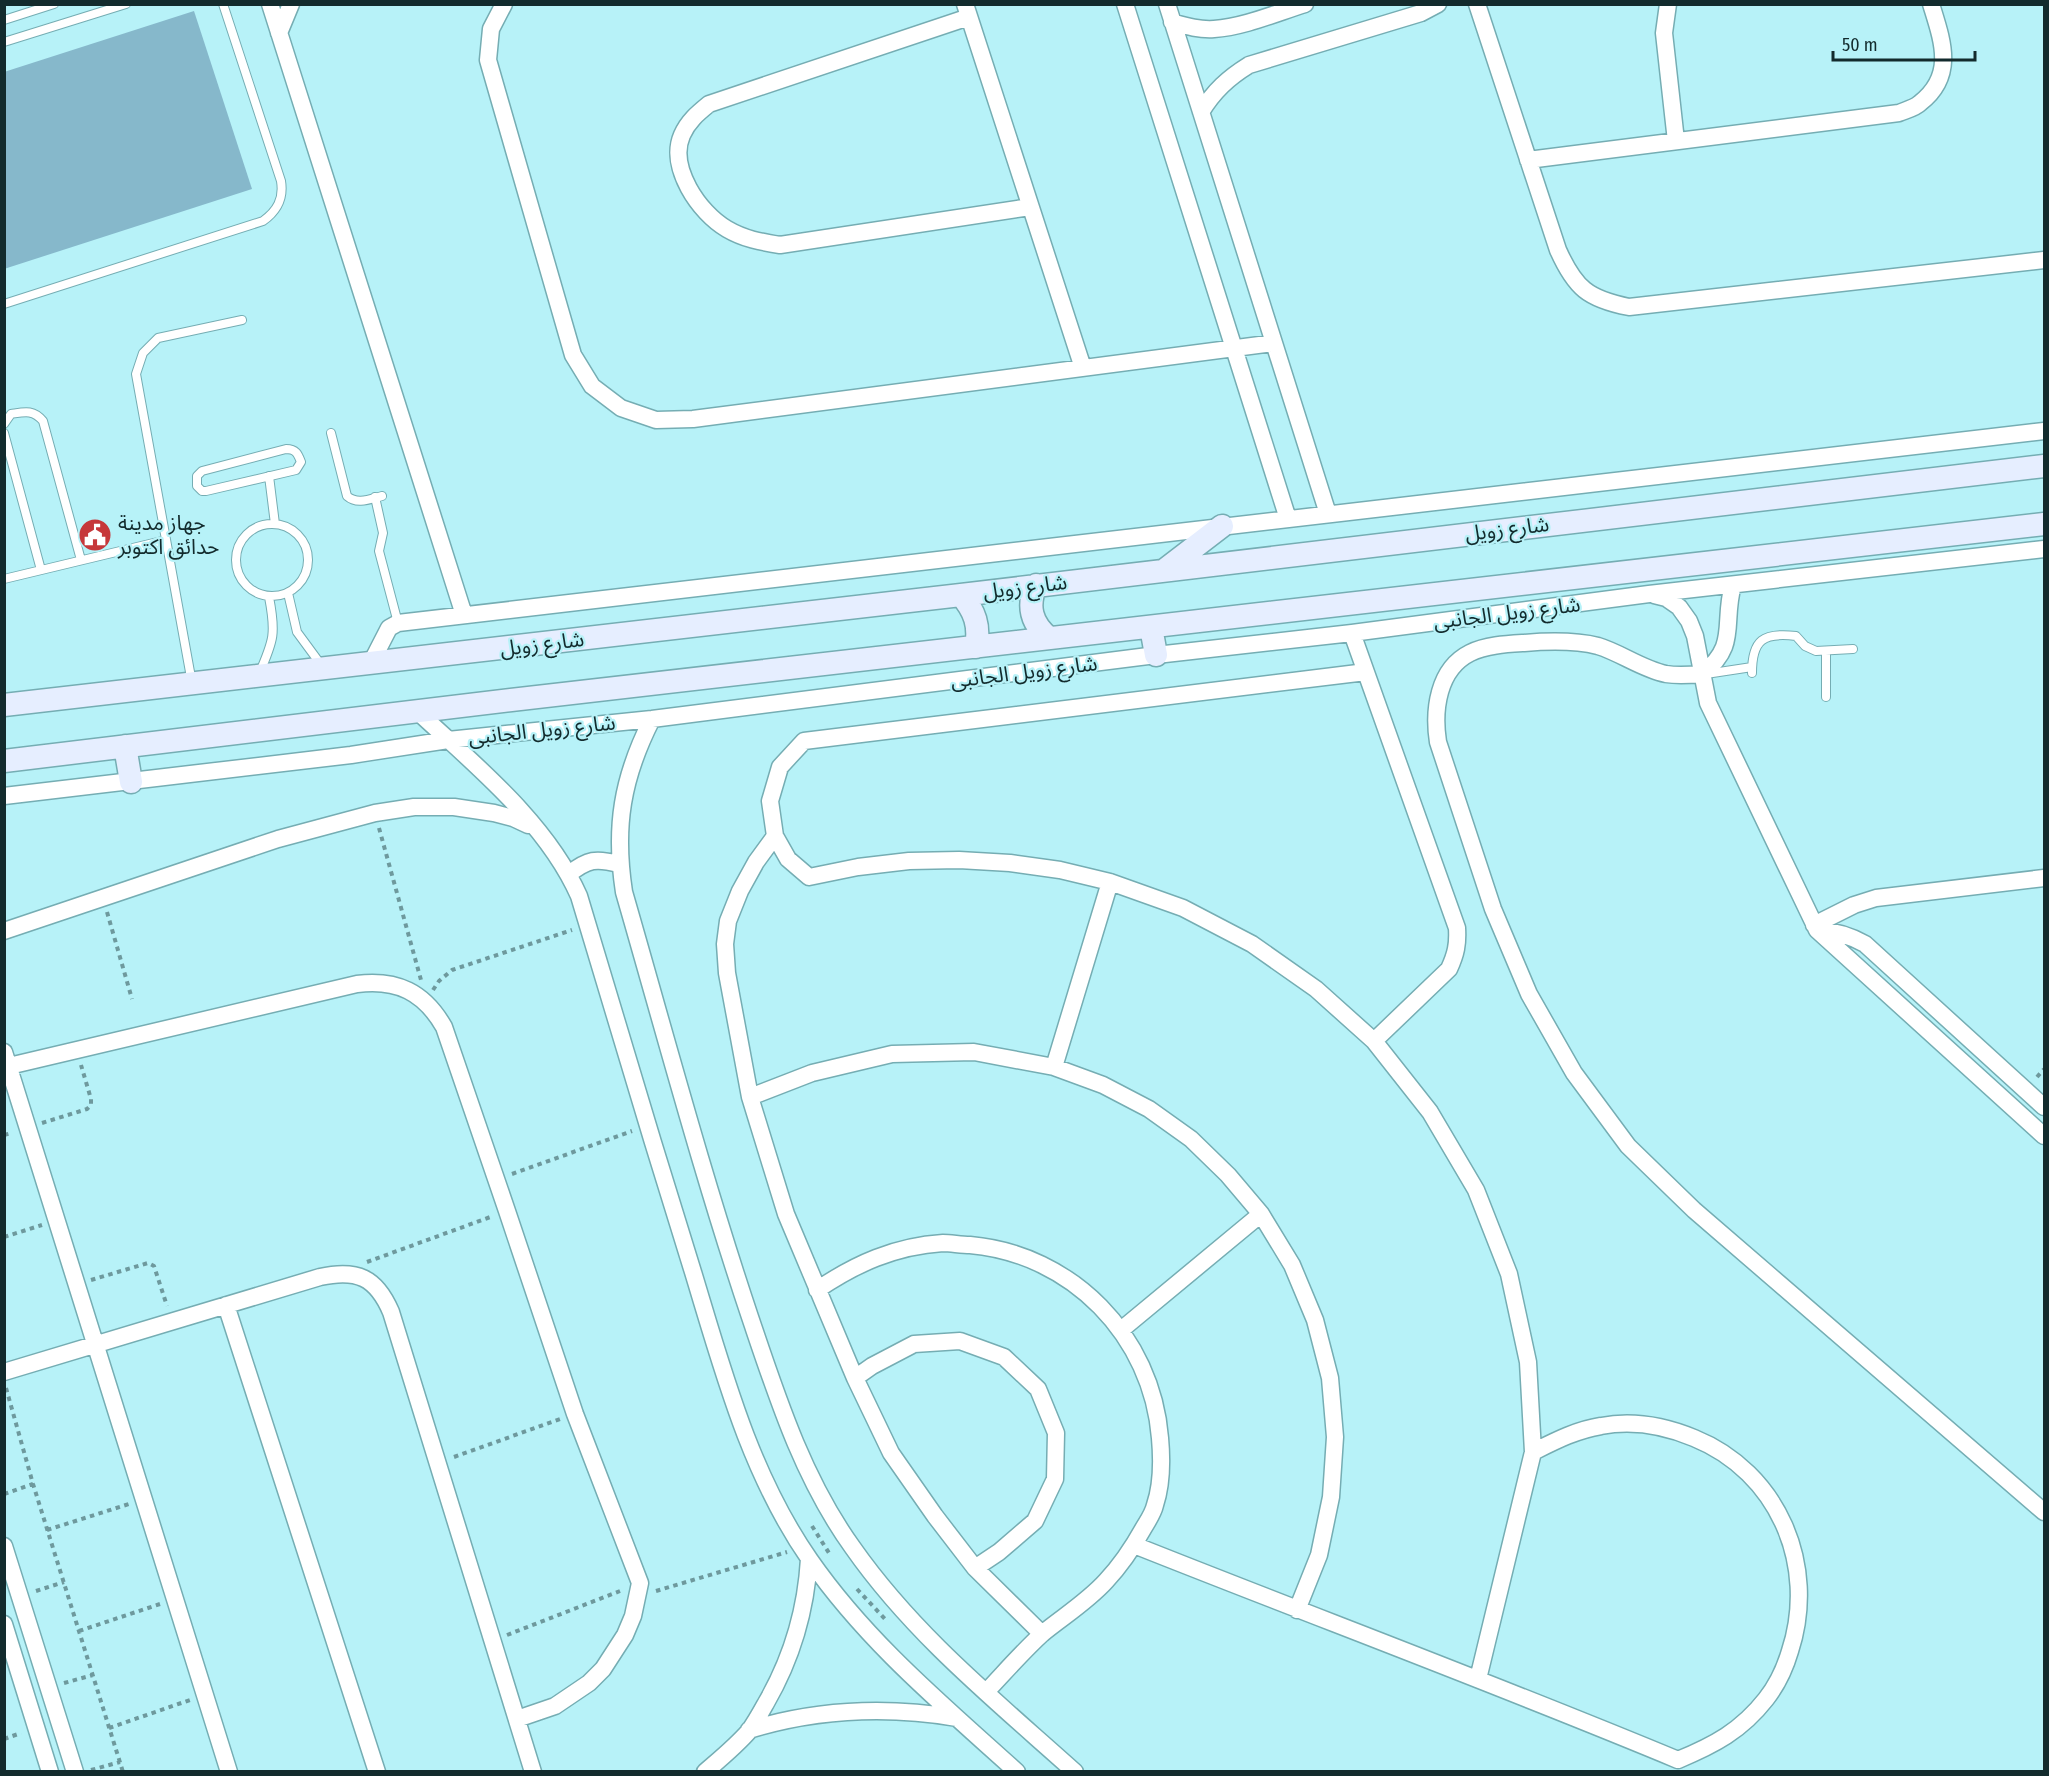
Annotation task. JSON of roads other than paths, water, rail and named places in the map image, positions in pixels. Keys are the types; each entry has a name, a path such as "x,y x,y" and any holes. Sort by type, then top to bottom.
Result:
{"main road":[{"name":"شارع زويل","path":"4,705 961,595 2044,466"},
{"path":"4,761 417,711 2044,524"},
{"path":"1165,570 1222,526"},
{"path":"1036,585 1030,604 1032,614 1035,623 1049,638"},
{"path":"961,595 969,604 978,625 976,647"},
{"path":"1151,627 1156,655"},
{"path":"125,746 131,782"}],"street":[{"path":"270,4 464,615"},
{"path":"279,33 291,4"},
{"path":"504,4 491,29 488,60 573,355 592,386 621,408 656,420 693,419 1274,344"},
{"path":"1125,4 1288,519"},
{"path":"1167,4 1328,514"},
{"path":"1172,22 1192,28 1212,30 1233,26 1305,4"},
{"path":"1201,112 1213,93 1229,77 1249,65 1421,13 1438,4"},
{"path":"1476,4 1558,250 1568,272 1584,290 1605,303 1629,307 2044,260"},
{"path":"1668,4 1664,33 1676,141"},
{"path":"1528,160 1899,113 1920,104 1935,87 1943,67 1943,44 1931,4"},
{"path":"1030,207 780,245 752,240 725,228 703,210 687,186 678,159 681,137 692,118 709,104 967,11 1083,368"},
{"path":"371,663 389,628 398,622 2044,431"},
{"name":"شارع زويل الجانبى","path":"4,796 351,755 448,740 652,718 1352,633 1650,594 2044,549"},
{"path":"1733,585 1729,600 1729,632 1725,646 1721,656 1702,674 1665,674 1597,646 1544,641 1486,648 1470,653 1457,663 1447,676 1436,708 1435,725 1438,742 1493,909 1529,993 1574,1073 1628,1146 1694,1210 2044,1512"},
{"path":"1650,594 1666,598 1679,608 1689,621 1708,703 1719,730 1815,927 2044,1136"},
{"path":"1352,633 1457,928 1458,942 1449,969 1374,1041"},
{"path":"1366,672 804,741 780,767 770,801 775,836 788,859 809,878 858,867 909,861 959,860 1010,863 1060,870 1110,882 1183,908 1252,944 1316,989 1374,1041 1431,1112 1476,1190 1509,1274 1528,1362 1533,1452 1478,1680"},
{"path":"417,711 469,758 540,831 569,874 579,896 726,1380 752,1453 786,1522 806,1553 870,1636 1017,1772"},
{"path":"652,718 638,745 628,774 620,823 619,864 624,892 733,1264 789,1430 817,1490 851,1547 891,1599 937,1648 1075,1772"},
{"path":"4,931 278,839 375,813 414,807 474,809 513,818 540,831"},
{"path":"775,836 756,862 740,891 728,921 725,944 727,973 750,1097 786,1214 855,1378 891,1453 975,1568 1042,1634"},
{"path":"569,874 584,863 602,859 619,864"},
{"path":"1815,927 1854,905 1876,898 2044,878"},
{"path":"1054,1067 1110,882"},
{"path":"1815,927 1849,935 1865,944 2044,1107"},
{"path":"229,1772 7,1059 77,1050 357,984 388,983 416,995 428,1004 444,1027 575,1414 639,1590 625,1635 603,1669 589,1683 555,1706 517,1719"},
{"path":"750,1097 812,1073 892,1054 974,1052 1054,1067 1103,1085 1149,1110 1182,1133 1228,1174 1261,1214 1292,1265 1315,1320 1330,1378 1335,1437 1331,1497 1319,1555 1298,1610"},
{"path":"1121,1330 1261,1214"},
{"path":"817,1290 845,1271 893,1251 943,1243 994,1248 1043,1264 1086,1292 1121,1330 1144,1370 1158,1414 1162,1461 1155,1507 1134,1545 1106,1581 1042,1634 986,1692"},
{"path":"4,1372 320,1276 339,1273 356,1275 372,1283 384,1296 391,1312 533,1772"},
{"path":"226,1305 377,1772"},
{"path":"855,1378 872,1366 914,1344 960,1341 1004,1357 1038,1389 1056,1432 1055,1479 1035,1521 999,1552 975,1568"},
{"path":"1134,1545 1556,1709 1678,1760 1712,1746 1742,1725 1767,1698 1785,1666 1797,1632 1801,1595 1796,1558 1784,1523 1765,1492 1740,1465 1709,1444 1675,1430 1639,1424 1602,1426 1566,1435 1533,1452"},
{"path":"4,1546 75,1772"},
{"path":"705,1772 749,1730 776,1686 796,1637 808,1586 806,1553"},
{"path":"4,1624 50,1772"},
{"path":"749,1730 816,1714 863,1710 910,1711 957,1718"}],"lane":[{"path":"4,20 54,4"},
{"path":"4,42 126,4"},
{"path":"4,304 263,221 274,212 281,198 281,181 223,4"},
{"path":"192,684 136,374 143,353 158,338 242,320"},
{"path":"4,424 11,414 27,411 33,412 42,421 81,560"},
{"path":"4,433 41,570"},
{"path":"331,433 347,496 359,501 378,497 383,533 379,551 398,622"},
{"path":"286,449 298,453 301,462 299,468 269,476 206,491 199,489 196,479 202,471 286,449"},
{"path":"269,476 275,524"},
{"path":"275,524 284,526 300,537 308,554 306,572 302,581 288,593 269,597 260,595 244,584 236,567 237,548 248,532 256,527 275,524"},
{"path":"4,579 166,540"},
{"path":"288,593 297,632 324,668"},
{"path":"257,676 273,637 273,618 269,597"},
{"path":"1702,674 1752,670 1752,655 1756,646 1772,636 1796,636 1810,650 1852,649"},
{"path":"1826,651 1826,697"}],"place":[{"name":"جهاز مدينة حدائق اكتوبر","path":"95,535"}]}
